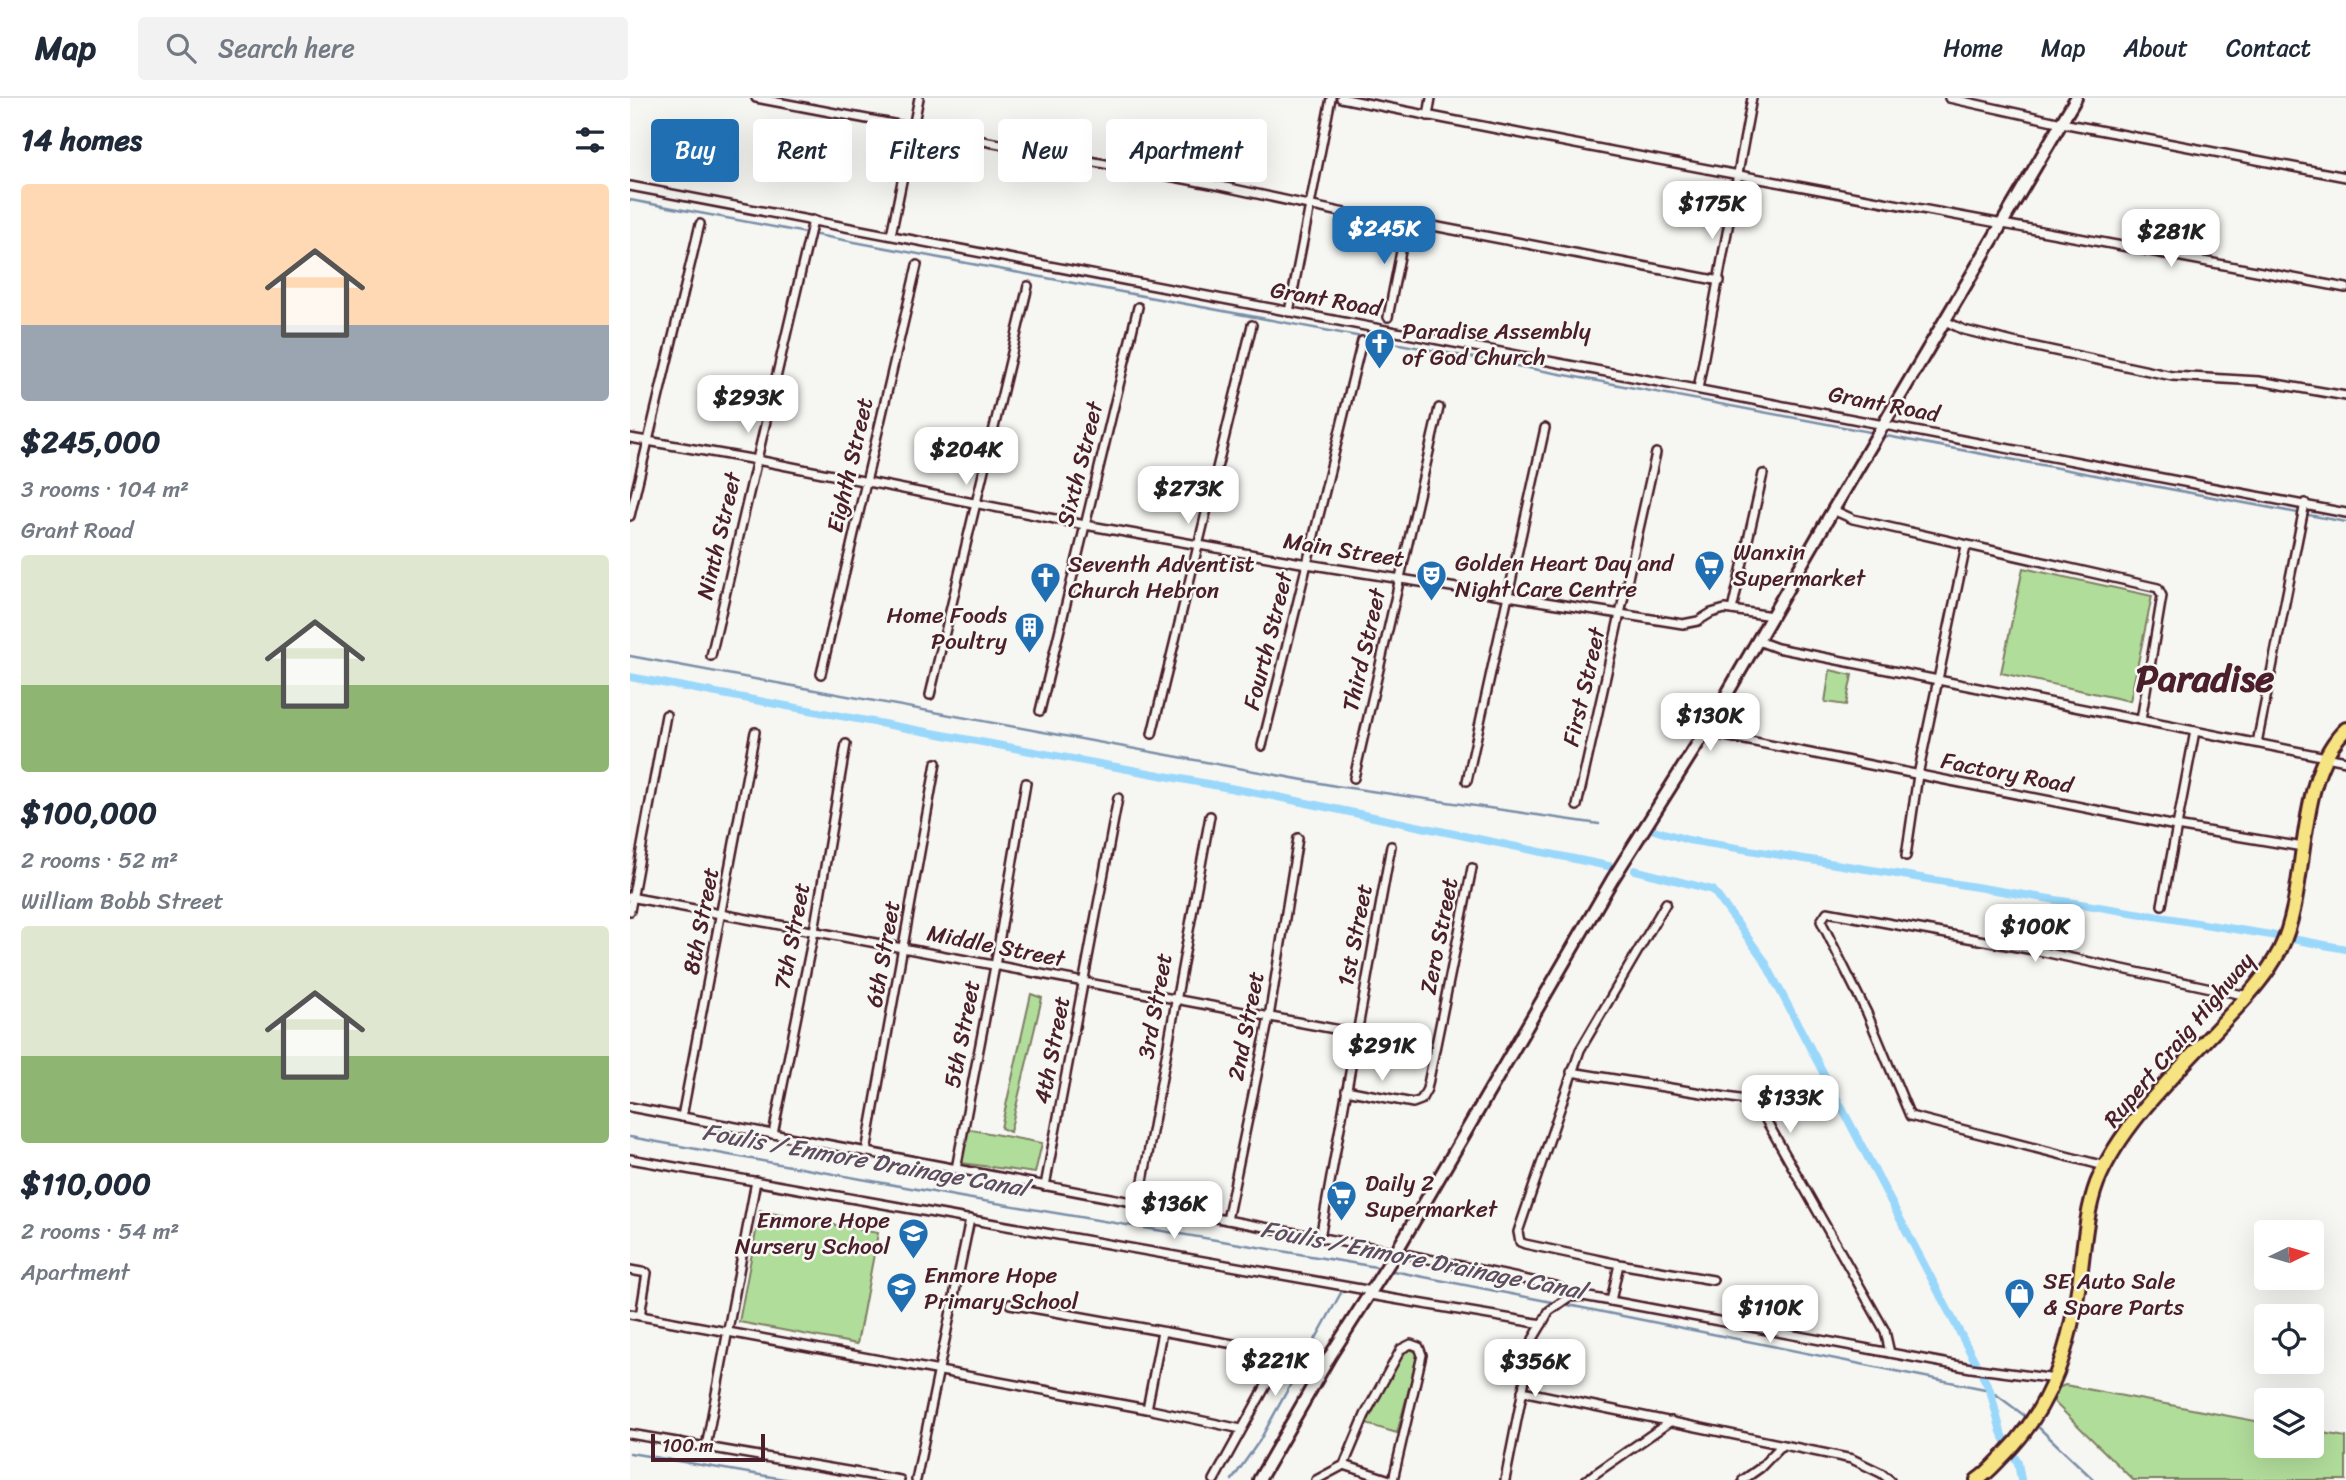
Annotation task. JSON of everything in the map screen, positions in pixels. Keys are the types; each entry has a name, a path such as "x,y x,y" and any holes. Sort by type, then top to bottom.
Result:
{"main road":[{"path":"1259,1480 1330,1356 1396,1252 1627,855 1762,640 1772,616 1836,512 1884,423 2076,98"},
{"name":"Rupert Craig Highway","path":"1977,1480 2014,1445 2028,1427 2056,1379 2068,1343 2093,1198 2105,1166 2125,1134 2151,1102 2248,996 2263,976 2284,938 2314,789 2325,758 2336,739 2346,729"}],"street":[{"path":"756,98 868,119"},
{"path":"916,119 919,98"},
{"path":"1289,312 1331,98"},
{"path":"1342,98 1737,175 2346,288"},
{"path":"1428,116 1431,98"},
{"path":"1698,389 1752,98"},
{"path":"1949,98 2062,123 2346,177"},
{"path":"984,142 1396,224 1407,221 1720,281"},
{"path":"891,235 902,182"},
{"name":"Grant Road","path":"630,186 2305,503 2346,513"},
{"name":"Ninth Street","path":"712,656 813,220"},
{"path":"1388,317 1407,221"},
{"path":"630,516 700,223"},
{"name":"Eighth Street","path":"821,674 916,265"},
{"path":"930,695 1028,286"},
{"name":"Sixth Street","path":"1040,711 1138,307"},
{"path":"1945,321 1964,330 2172,376 2259,381 2346,396"},
{"path":"1152,734 1251,325"},
{"name":"Fourth Street","path":"1262,746 1362,341"},
{"name":"Third Street","path":"1354,778 1439,408"},
{"path":"1467,781 1545,428"},
{"name":"Main Street","path":"630,438 1198,545 1683,624 1698,621 1711,613 1732,610"},
{"name":"First Street","path":"1577,806 1656,453"},
{"path":"1763,474 1732,610 1772,616"},
{"path":"2257,743 2305,503"},
{"path":"1836,512 1853,519 1966,546 2158,588 2162,596 2141,720"},
{"path":"1906,856 1918,775 1966,546"},
{"path":"1762,640 1777,648 1939,678 2346,761"},
{"path":"630,911 666,715"},
{"path":"2162,905 2195,731"},
{"name":"8th Street","path":"682,1117 755,732"},
{"name":"Factory Road","path":"1705,732 2176,826 2303,848"},
{"name":"7th Street","path":"773,1134 814,931 846,744"},
{"name":"6th Street","path":"866,1152 936,763"},
{"name":"5th Street","path":"956,1169 1026,783"},
{"name":"4th Street","path":"1045,1186 1118,798"},
{"name":"3rd Street","path":"1139,1203 1209,816"},
{"name":"2nd Street","path":"1227,1220 1269,1017 1298,838"},
{"name":"1st Street","path":"1320,1238 1391,846"},
{"name":"Zero Street","path":"1346,1090 1413,1103 1421,1100 1427,1089 1472,868"},
{"name":"Middle Street","path":"631,897 1356,1033"},
{"path":"1666,903 1580,1050 1518,1232 1520,1242 1619,1264 1713,1280"},
{"path":"2105,1166 1910,1116 1867,1013 1821,921 1827,912 2039,951 2248,996"},
{"path":"1571,1072 1745,1100 1762,1113 1885,1331 1890,1353"},
{"path":"630,1107 1396,1252 1556,1286 1572,1297 1611,1301 1971,1368 2056,1379"},
{"path":"630,1159 1542,1324"},
{"path":"706,1447 756,1181"},
{"path":"916,1480 970,1219"},
{"path":"1611,1301 1619,1264"},
{"path":"630,1270 647,1273 640,1316"},
{"path":"1505,1480 1533,1339 1549,1311 1572,1297"},
{"path":"1010,1304 1284,1353 1214,1480"},
{"path":"630,1314 1241,1429"},
{"path":"1146,1409 1161,1332"},
{"path":"1316,1480 1343,1465 1364,1415 1401,1349 1411,1343 1419,1347 1422,1355 1392,1480 1343,1465"},
{"path":"1522,1391 1852,1459 1890,1480"},
{"path":"1586,1480 1671,1420"},
{"path":"630,1434 900,1480"},
{"path":"1742,1480 1760,1468 1782,1445"}],"green space":[{"path":"2023,568 2152,596 2130,701 2001,673"},
{"path":"1830,670 1852,675 1846,705 1825,702"},
{"path":"1031,994 1042,998 1010,1132 1001,1128"},
{"path":"967,1129 1042,1143 1035,1173 961,1163"},
{"path":"760,1211 878,1233 857,1344 739,1322"},
{"path":"1409,1349 1418,1355 1397,1433 1366,1424 1405,1351"},
{"path":"2065,1385 2254,1421 2254,1458 2324,1458 2324,1433 2346,1437 2346,1480 2133,1480 2055,1403 2052,1396 2058,1388"}],"waterway":[{"path":"630,200 1875,433"},
{"path":"1881,435 2346,522"},
{"path":"630,656 1336,786 1599,824"},
{"path":"630,677 1273,796 1613,867"},
{"path":"1654,830 1688,840 2346,949"},
{"path":"1635,870 1713,890 1764,960 1990,1390 2001,1432 2018,1463 2021,1480"},
{"name":"Foulis / Enmore Drainage Canal","path":"630,1137 966,1198 1382,1268"},
{"name":"Foulis / Enmore Drainage Canal","path":"1388,1270 1557,1303"},
{"path":"1232,1480 1260,1440 1342,1291"},
{"name":"Foulis / Enmore Drainage Canal","path":"1563,1304 1990,1390 2029,1419"},
{"name":"Foulis / Enmore Drainage Canal","path":"2034,1423 2094,1480"},
{"path":"630,1453 790,1480"}],"place":[{"name":"Paradise Assembly of God Church","path":"1379,371"},
{"name":"Wanxin Supermarket","path":"1710,592"},
{"name":"Golden Heart Day and Night Care Centre","path":"1432,603"},
{"name":"Seventh Adventist Church Hebron","path":"1045,604"},
{"name":"Home Foods Poultry","path":"1030,655"},
{"name":"Daily 2 Supermarket","path":"1342,1223"},
{"name":"Enmore Hope Nursery School","path":"913,1260"},
{"name":"Enmore Hope Primary School","path":"901,1315"},
{"name":"SE Auto Sale & Spare Parts","path":"2020,1321"}],"district":[{"name":"Paradise","path":"2205,678"}]}
